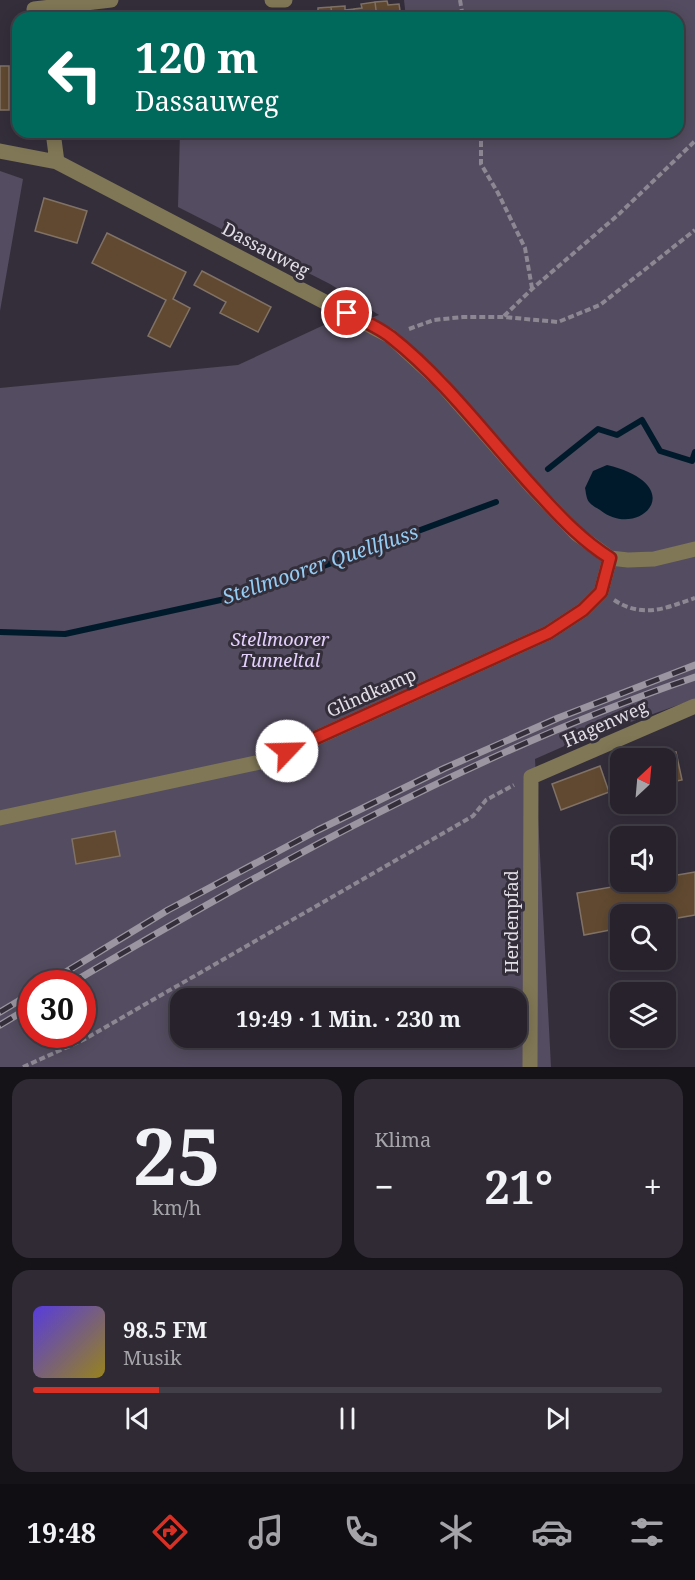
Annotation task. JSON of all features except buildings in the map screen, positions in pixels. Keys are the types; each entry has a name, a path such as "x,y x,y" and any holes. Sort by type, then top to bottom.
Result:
{"street":[{"path":"34,9 111,0"},
{"path":"272,0 285,0"},
{"path":"54,138 57,162"},
{"name":"Dassauweg","path":"0,151 57,162 390,336 439,381 532,487 577,534 610,558"},
{"path":"601,592 610,558 654,559 695,549"},
{"name":"Glindkamp","path":"0,818 265,761 548,633 583,610 601,592"},
{"name":"Hagenweg","path":"531,777 695,706"},
{"name":"Herdenpfad","path":"530,1067 531,777"}],"path":[{"path":"481,138 481,165 498,192 525,248 532,289"},
{"path":"504,317 532,289 618,215 695,141"},
{"path":"390,336 434,320 504,317 558,322 600,305 695,230"},
{"path":"601,592 623,606 646,612 695,598"},
{"path":"23,1067 93,1035 473,816 486,800 531,777"}],"green space":[{"name":"Stellmoorer Tunneltal","path":"404,0 695,0 695,699 569,744 535,759 551,1067 0,1067 0,388 238,365 324,325 335,331 379,315 330,284 178,207 180,138 684,138 684,12 405,12"},
{"path":"0,171 23,179 0,311"}],"water":[{"path":"607,465 633,474 648,485 653,497 650,507 642,515 629,519 615,518 589,502 585,488 593,471"}],"waterway":[{"name":"Stellmoorer Quellfluss","path":"548,469 598,429 617,435 642,420 660,451 692,461 695,452"},
{"name":"Stellmoorer Quellfluss","path":"0,632 65,634 248,594 496,502"}],"railway":[{"path":"69,970 168,910 318,830 445,768 558,718 695,665"},
{"path":"94,970 221,897 375,814 533,740 695,677"},
{"path":"0,1012 18,1001"},
{"path":"0,1025 18,1014"}],"route":[{"path":"287,751 548,633 583,610 601,592 610,558 577,534 532,487 439,381 390,336 347,313"}]}
